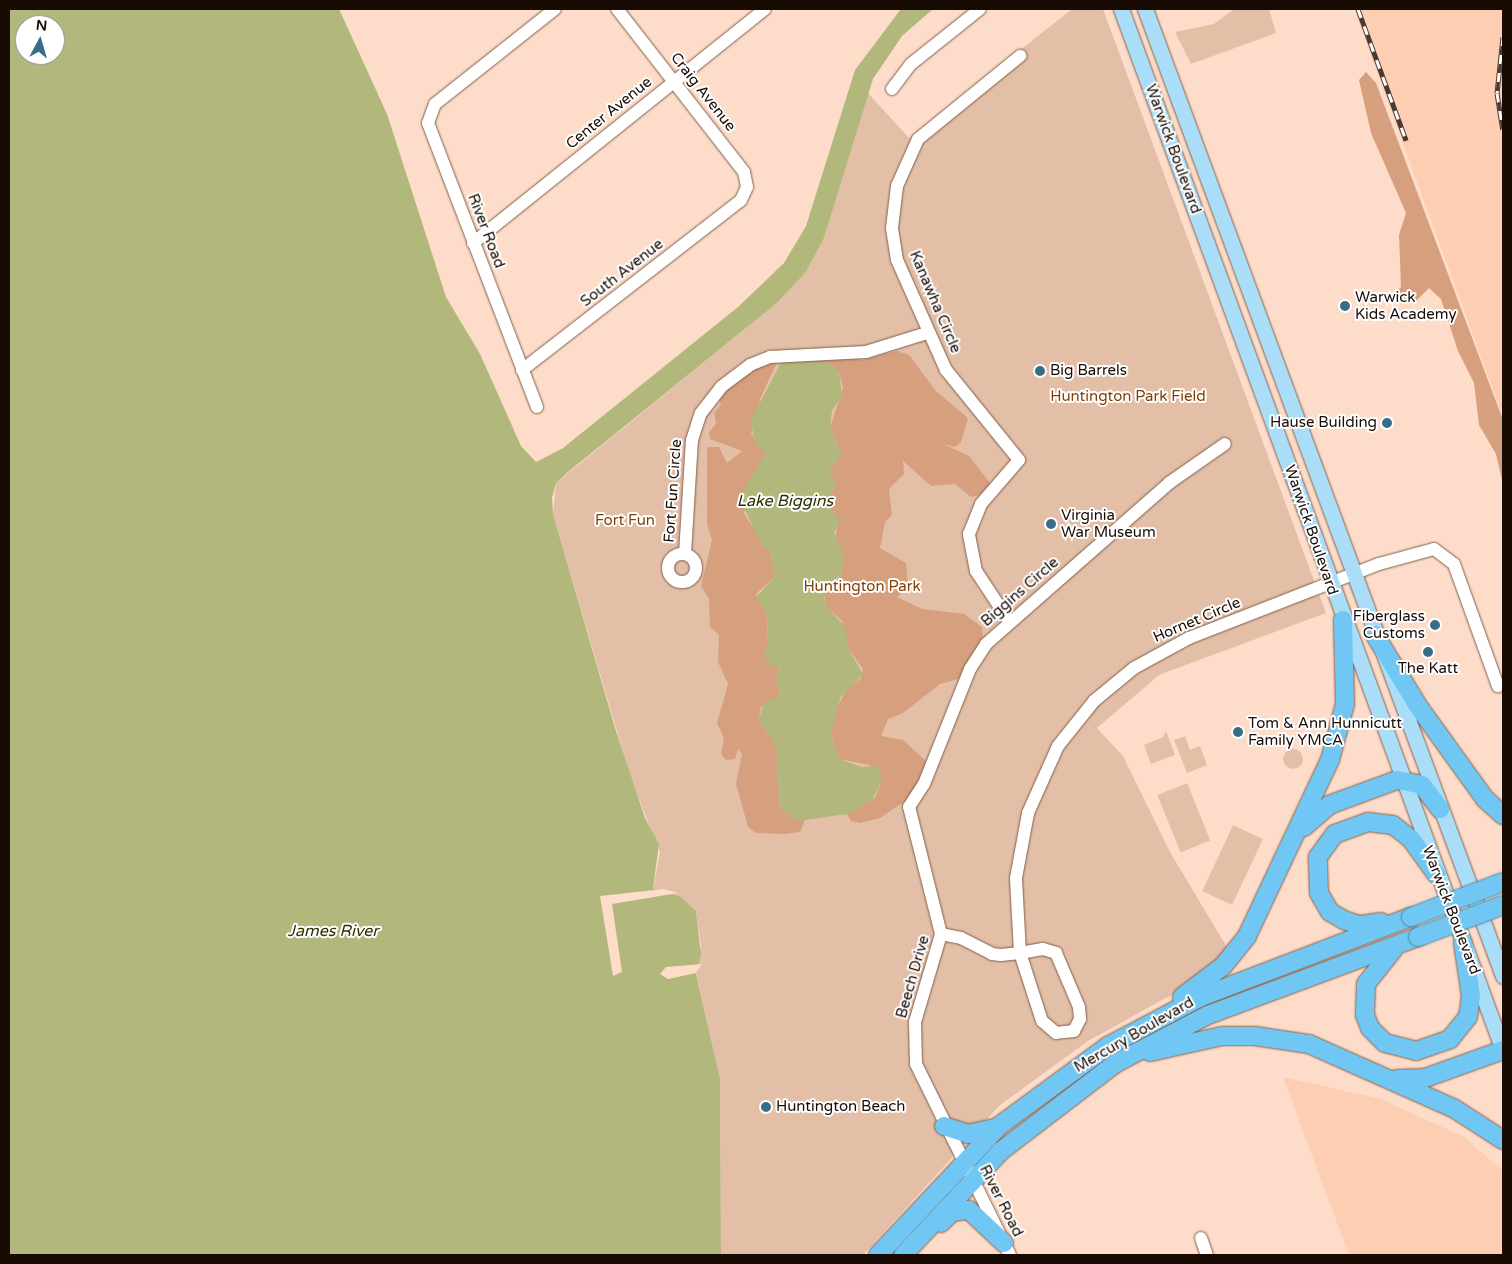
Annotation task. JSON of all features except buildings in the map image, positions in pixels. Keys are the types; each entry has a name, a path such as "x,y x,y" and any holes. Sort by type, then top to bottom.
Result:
{"highway":[{"path":"1151,1022 1240,948 1296,834 1330,760 1342,720 1347,674 1343,620"},
{"path":"1375,635 1418,706 1485,798 1503,815"},
{"path":"1296,834 1329,805 1402,780 1422,785 1440,809"},
{"path":"1411,917 1359,925 1330,912 1316,882 1322,848 1351,825 1385,823 1411,839 1437,875"},
{"name":"Mercury Boulevard","path":"878,1255 962,1161 999,1126 1074,1069 1151,1022 1219,989 1503,882"},
{"name":"Mercury Boulevard","path":"908,1250 971,1179 1026,1129 1116,1063 1208,1015 1503,905"},
{"path":"1411,940 1374,970 1364,1006 1376,1036 1395,1048 1416,1051 1450,1039 1468,1017 1471,996 1463,943"},
{"path":"1116,1063 1188,1042 1255,1036 1309,1044 1392,1079 1475,1119 1503,1140"},
{"path":"1392,1079 1425,1078 1503,1050"},
{"path":"944,1126 968,1134 999,1126"},
{"path":"908,1250 952,1212 964,1209 1007,1249"}],"main road":[{"name":"Warwick Boulevard","path":"1121,9 1192,199 1343,620 1503,1050"},
{"name":"Warwick Boulevard","path":"1145,9 1352,574 1503,976"},
{"path":"1154,98 1174,90"},
{"path":"1192,199 1212,192"},
{"path":"1280,442 1301,435"}],"street":[{"name":"River Road","path":"537,407 428,123 435,104 555,9"},
{"name":"Craig Avenue","path":"617,9 744,172 747,187 741,200"},
{"name":"Center Avenue","path":"473,243 765,9"},
{"path":"892,89 910,64 980,9"},
{"name":"Kanawha Circle","path":"1009,621 976,571 969,534 981,504 1019,460 946,370 927,333 897,260 892,228 902,171 918,139 1020,56"},
{"name":"South Avenue","path":"522,370 741,200"},
{"name":"Fort Fun Circle","path":"685,554 690,450 701,413 740,371 781,354 866,352 927,333"},
{"name":"Biggins Circle","path":"941,934 909,807 924,784 972,663 1009,621 1202,456 1225,444"},
{"name":"Hornet Circle","path":"1020,952 1016,878 1022,837 1044,770 1075,723 1109,687 1160,651 1352,574 1424,548 1448,556 1498,686"},
{"name":"Beech Drive","path":"962,1161 919,1074 914,1043 918,1011 941,934 961,938 992,954 1043,949 1061,958 1079,1007 1080,1019 1074,1031 1056,1033 1042,1021 1020,952"},
{"name":"River Road","path":"962,1161 1007,1249"},
{"path":"1201,1238 1207,1255"}],"shaded area":[{"path":"1354,9 1503,9 1503,417"},
{"path":"1283,1077 1381,1099 1464,1137 1503,1171 1503,1255 1349,1255"}],"green space":[{"name":"Huntington Park","path":"1072,9 1103,9 1326,613 1159,675 1097,728 1123,756 1170,852 1228,949 1213,965 1184,988 1088,1041 999,1106 863,1255 721,1255 720,1078 696,973 701,945 696,911 680,896 653,890 660,852 631,779 553,514 556,483 777,303 806,272 824,238 868,93 909,138"},
{"path":"1234,9 1269,9 1276,33 1191,64 1175,32 1214,24"},
{"path":"1366,72 1376,83 1503,420 1503,484 1496,454 1479,425 1474,383 1458,351 1441,299 1429,288 1414,303 1395,302 1395,293 1401,287 1399,235 1406,213 1371,133 1359,80"},
{"path":"897,351 909,355 936,391 968,418 961,442 955,447 943,444 969,456 990,483 980,495 971,497 955,484 931,486 903,461 904,474 889,489 892,515 885,522 880,548 906,563 908,586 897,597 922,609 964,614 982,627 983,639 958,679 940,684 903,713 888,719 881,736 903,740 928,763 926,770 905,801 880,818 860,823 851,821 847,814 875,798 881,783 870,765 839,759 831,733 835,711 847,689 861,678 863,669 848,648 842,621 826,606 824,591 841,576 844,553 835,539 837,527 826,503 829,472 841,454 830,428 843,388 839,372 794,361 843,357 862,360"},
{"path":"778,360 760,399 751,433 766,453 760,470 749,480 744,514 770,552 775,576 756,594 767,614 768,645 764,653 780,666 776,676 780,695 761,707 759,719 776,745 780,808 798,821 805,820 800,832 783,834 756,833 748,827 736,784 742,754 738,749 735,759 726,760 721,754 724,738 717,723 728,684 718,662 719,635 710,627 709,599 701,586 712,540 707,524 707,447 719,447 727,463 742,451 710,439 709,432 716,424 714,413 721,404 718,397 743,373"},
{"path":"1166,731 1175,755 1151,764 1144,745 1163,737"},
{"path":"1185,736 1190,750 1200,746 1207,765 1187,773 1174,740"},
{"path":"1293,749 1300,752 1303,759 1300,766 1293,769 1286,766 1283,759 1286,752"},
{"path":"1187,783 1210,840 1181,852 1157,795"},
{"path":"1233,825 1263,839 1232,905 1202,891"}],"water":[{"name":"James River","path":"9,9 339,9 387,114 446,297 480,354 521,446 536,462 563,448 738,307 784,263 806,226 855,70 901,9 933,9 902,36 873,79 824,238 806,272 777,303 568,472 556,483 552,498 553,514 615,728 645,818 659,844 653,889 680,896 696,911 701,955 696,974 720,1078 721,1255 9,1255"},
{"name":"Lake Biggins","path":"782,361 829,363 839,372 842,397 832,410 830,428 841,454 829,472 836,485 826,503 840,520 834,533 844,553 841,576 831,581 824,597 826,606 845,627 848,648 863,674 840,698 831,733 839,759 862,767 876,766 881,772 881,783 872,800 847,814 798,821 780,808 776,745 759,719 764,703 780,695 776,676 780,666 768,664 764,653 768,645 767,615 756,597 775,576 770,552 762,546 743,506 743,490 766,453 756,444 750,421"}],"pier":[{"path":"664,889 678,893 612,904 622,972 613,976 600,896"},
{"path":"702,964 696,973 668,979 660,974 666,967"}],"railway":[{"path":"1358,9 1406,140"},
{"path":"1503,37 1497,93 1503,130"}],"place":[{"name":"Warwick Kids Academy","path":"1345,306"},
{"name":"Big Barrels","path":"1040,371"},
{"name":"Hause Building","path":"1387,423"},
{"name":"Virginia War Museum","path":"1051,524"},
{"name":"Fiberglass Customs","path":"1435,625"},
{"name":"The Katt","path":"1428,652"},
{"name":"Tom & Ann Hunnicutt Family YMCA","path":"1238,732"},
{"name":"Huntington Beach","path":"766,1107"}],"park label":[{"name":"Huntington Park Field","path":"1128,397"},
{"name":"Fort Fun","path":"625,521"}]}
